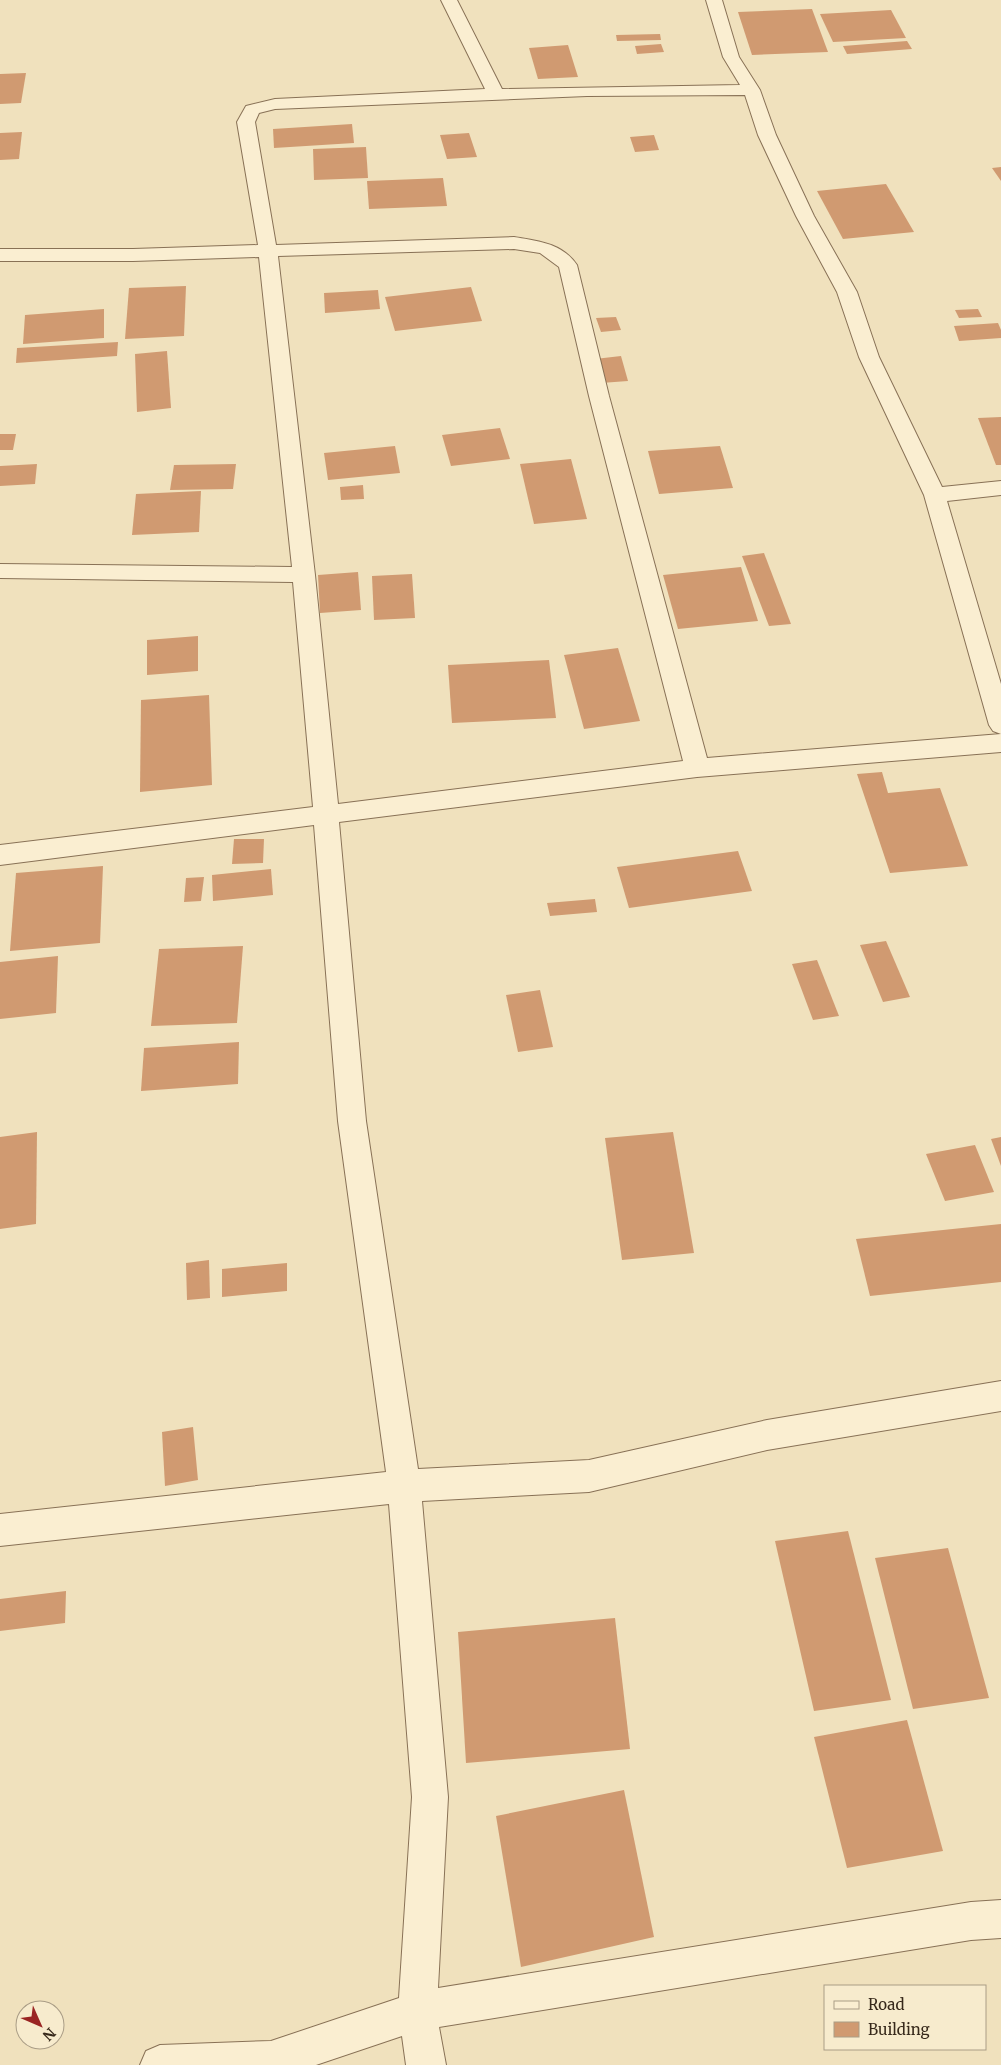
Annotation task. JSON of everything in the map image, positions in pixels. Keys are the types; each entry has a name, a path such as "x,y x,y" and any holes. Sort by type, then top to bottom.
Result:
{"street":[{"path":"449,0 496,94"},
{"path":"714,0 731,57 752,90 767,135 805,216 847,292 869,357 935,495 1001,725"},
{"path":"426,2065 417,2011 430,1797 404,1486 352,1121 304,575 268,250 246,122 252,110 275,104 586,90 752,90"},
{"path":"0,255 133,255 514,243 546,248 568,265 599,396 697,768"},
{"path":"935,495 1001,488"},
{"path":"0,571 304,575"},
{"path":"0,855 697,768 1001,743"},
{"path":"0,1530 404,1486 589,1476 767,1435 1001,1396"},
{"path":"160,2065 271,2061 417,2011 971,1921 1001,1919"}],"building":[{"path":"812,9 828,52 752,55 738,12"},
{"path":"891,10 906,38 833,42 820,14"},
{"path":"660,34 661,40 617,41 616,35"},
{"path":"907,41 912,49 847,54 843,46"},
{"path":"661,44 664,52 637,54 635,46"},
{"path":"568,45 578,77 538,79 529,48"},
{"path":"26,73 21,103 0,104 0,74"},
{"path":"352,124 354,143 274,148 273,129"},
{"path":"22,132 19,159 0,160 0,133"},
{"path":"469,133 477,157 447,159 440,135"},
{"path":"654,135 659,150 635,152 630,137"},
{"path":"366,147 368,178 314,180 313,149"},
{"path":"1001,167 1001,181 992,168"},
{"path":"443,178 447,206 369,209 367,181"},
{"path":"886,184 914,232 843,239 817,191"},
{"path":"186,286 184,336 125,339 129,288"},
{"path":"471,287 482,321 395,331 385,297"},
{"path":"378,290 380,309 325,313 324,293"},
{"path":"104,309 104,338 23,344 25,315"},
{"path":"978,309 982,317 959,318 955,310"},
{"path":"616,317 621,330 601,332 596,318"},
{"path":"998,323 1001,330 1001,338 959,341 954,326"},
{"path":"118,342 117,356 16,363 17,348"},
{"path":"167,351 171,408 137,412 135,354"},
{"path":"621,356 628,381 601,383 595,359"},
{"path":"1001,417 1001,465 996,465 978,418"},
{"path":"500,428 510,459 451,466 442,435"},
{"path":"0,434 16,434 13,450 0,450"},
{"path":"395,446 400,473 328,480 324,453"},
{"path":"720,446 733,488 659,494 648,451"},
{"path":"571,459 587,519 534,524 520,464"},
{"path":"37,464 35,484 0,486 0,466"},
{"path":"236,464 233,489 170,490 174,465"},
{"path":"363,485 364,499 341,500 340,487"},
{"path":"201,491 199,532 132,535 136,494"},
{"path":"764,553 791,624 769,626 742,556"},
{"path":"741,567 758,621 678,629 663,575"},
{"path":"358,572 361,610 320,613 318,575"},
{"path":"412,574 415,618 374,620 372,576"},
{"path":"198,636 198,671 147,675 147,640"},
{"path":"618,648 640,721 584,729 564,655"},
{"path":"549,660 556,718 452,723 448,665"},
{"path":"209,695 212,785 140,792 141,700"},
{"path":"882,772 888,793 940,788 968,866 890,873 857,774"},
{"path":"234,839 264,839 263,863 232,864"},
{"path":"738,851 752,891 629,908 617,867"},
{"path":"103,866 100,943 10,951 16,873"},
{"path":"271,869 273,895 213,901 212,875"},
{"path":"204,877 201,901 184,902 186,878"},
{"path":"595,899 597,912 550,916 547,903"},
{"path":"886,941 910,997 883,1002 860,945"},
{"path":"243,946 237,1023 151,1026 159,949"},
{"path":"58,956 56,1013 0,1019 0,962"},
{"path":"817,960 839,1016 813,1020 792,964"},
{"path":"540,990 553,1047 518,1052 506,995"},
{"path":"239,1042 238,1084 141,1091 144,1048"},
{"path":"37,1132 36,1224 0,1229 0,1137"},
{"path":"673,1132 694,1253 622,1260 605,1138"},
{"path":"1001,1137 1001,1166 991,1139"},
{"path":"975,1145 994,1192 945,1201 926,1154"},
{"path":"1001,1224 1001,1282 870,1296 856,1239"},
{"path":"209,1260 210,1298 187,1300 186,1263"},
{"path":"287,1263 287,1291 222,1297 222,1269"},
{"path":"193,1427 198,1480 165,1486 162,1432"},
{"path":"848,1531 891,1700 814,1711 775,1541"},
{"path":"948,1548 989,1698 913,1709 875,1558"},
{"path":"66,1591 65,1623 0,1631 0,1599"},
{"path":"615,1618 630,1749 466,1763 458,1632"},
{"path":"907,1720 943,1851 847,1868 814,1737"},
{"path":"624,1790 654,1937 521,1967 496,1816"}]}
